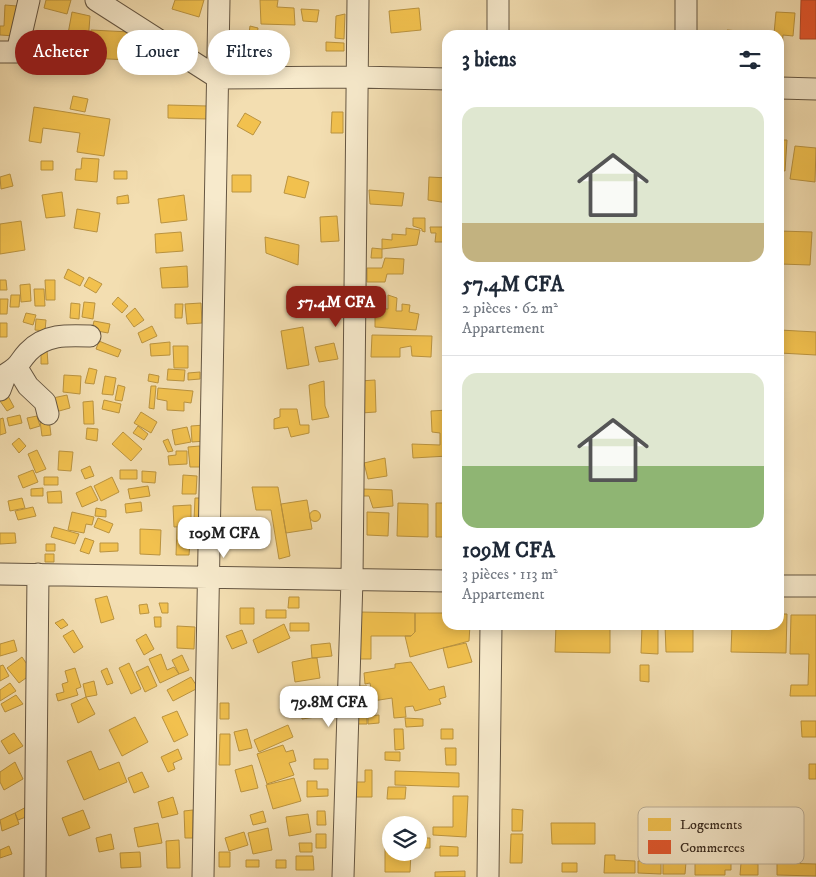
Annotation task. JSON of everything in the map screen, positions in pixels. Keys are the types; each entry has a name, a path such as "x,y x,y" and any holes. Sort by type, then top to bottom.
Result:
{"street":[{"path":"0,52 17,52 29,0"},
{"path":"96,0 218,78 357,77 442,79"},
{"path":"203,877 219,0"},
{"path":"343,877 352,579 358,0"},
{"path":"498,0 498,30"},
{"path":"686,0 686,30"},
{"path":"784,88 816,89"},
{"path":"0,390 6,374 17,368 31,348 44,341 66,335 90,336"},
{"path":"17,368 28,386 45,402 48,414"},
{"path":"0,574 442,581"},
{"path":"35,877 38,574"},
{"path":"784,586 816,586"},
{"path":"488,877 491,630"}],"building: Logements":[{"path":"46,0 71,0 67,14 44,8"},
{"path":"175,0 204,0 199,17 172,9"},
{"path":"260,0 278,0 277,7 294,8 295,25 261,24"},
{"path":"5,5 17,6 15,36 0,35 0,26 4,26"},
{"path":"419,8 421,30 391,33 389,11"},
{"path":"301,9 319,10 317,22 303,21"},
{"path":"72,12 90,16 89,30 69,30"},
{"path":"776,12 795,13 793,36 784,35 784,30 774,30"},
{"path":"345,14 344,39 335,38 336,16"},
{"path":"250,26 258,28 258,30 249,30"},
{"path":"107,31 117,31 117,59 107,59"},
{"path":"326,42 344,43 344,51 326,51"},
{"path":"73,96 88,99 85,112 70,109"},
{"path":"168,105 208,106 208,119 168,118"},
{"path":"34,107 110,119 104,156 77,152 80,133 43,128 41,143 29,141"},
{"path":"332,112 343,112 343,133 331,133"},
{"path":"245,113 261,122 253,135 237,126"},
{"path":"784,140 787,140 785,171"},
{"path":"795,146 816,148 815,182 790,179"},
{"path":"82,158 99,159 97,182 75,180 76,169 81,169"},
{"path":"41,161 53,161 53,170 41,170"},
{"path":"114,171 127,171 127,179 114,179"},
{"path":"10,174 13,186 1,189 0,177"},
{"path":"232,175 251,175 251,192 232,192"},
{"path":"288,176 309,182 305,198 284,193"},
{"path":"429,177 442,178 442,202 428,200"},
{"path":"369,190 404,193 402,206 370,204"},
{"path":"62,192 65,216 46,218 42,195"},
{"path":"128,195 129,203 117,204 117,197"},
{"path":"184,195 187,220 161,223 158,199"},
{"path":"77,209 100,213 97,232 74,228"},
{"path":"337,216 339,241 321,242 320,217"},
{"path":"413,218 425,218 425,232 413,226"},
{"path":"21,221 25,250 0,254 0,224"},
{"path":"430,227 442,227 442,242 435,242 436,233 431,233"},
{"path":"406,228 420,230 417,245 382,249 382,239 392,240 392,234 406,235"},
{"path":"784,231 812,232 810,265 784,264"},
{"path":"181,232 183,251 156,253 155,234"},
{"path":"265,237 299,245 298,265 266,253"},
{"path":"372,248 382,249 382,258 371,258"},
{"path":"385,258 404,259 403,274 387,274 385,282 367,282 367,268 382,268"},
{"path":"187,266 188,287 162,288 160,268"},
{"path":"68,269 84,278 80,286 64,278"},
{"path":"89,277 102,284 96,293 84,286"},
{"path":"0,280 6,280 7,290 0,290"},
{"path":"45,280 55,280 55,300 46,300"},
{"path":"30,284 31,301 21,302 20,285"},
{"path":"34,289 44,289 45,306 35,306"},
{"path":"11,295 20,295 19,307 10,307"},
{"path":"388,295 397,298 396,311 402,311 402,304 410,305 409,312 419,314 416,330 375,327 375,308 388,309"},
{"path":"118,297 128,306 122,313 112,304"},
{"path":"0,299 8,299 7,314 0,314"},
{"path":"84,302 95,303 93,319 82,317"},
{"path":"71,303 80,304 79,319 70,318"},
{"path":"201,303 202,323 187,324 185,304"},
{"path":"175,304 183,304 182,318 175,318"},
{"path":"135,308 144,320 134,327 126,316"},
{"path":"26,313 36,315 33,325 23,322"},
{"path":"36,319 46,320 45,331 35,330"},
{"path":"94,321 110,324 108,333 92,330"},
{"path":"0,323 7,323 7,337 0,337"},
{"path":"152,326 157,336 142,343 138,333"},
{"path":"303,327 309,365 287,369 281,331"},
{"path":"784,330 816,332 816,355 784,353"},
{"path":"372,335 432,336 431,357 412,356 411,346 400,348 400,357 371,357"},
{"path":"99,341 121,350 118,357 96,349"},
{"path":"170,342 170,355 151,356 150,344"},
{"path":"334,343 338,359 319,362 315,347"},
{"path":"173,346 188,346 188,368 174,368"},
{"path":"41,350 47,350 48,364 41,364"},
{"path":"89,368 97,370 94,384 85,383"},
{"path":"168,369 185,370 184,381 167,380"},
{"path":"200,372 200,379 188,380 188,373"},
{"path":"149,374 159,376 158,383 148,381"},
{"path":"64,375 81,376 80,394 63,392"},
{"path":"105,376 116,378 113,395 102,394"},
{"path":"375,380 376,412 361,413 360,381"},
{"path":"324,381 325,406 329,417 312,420 309,385"},
{"path":"118,385 125,387 122,401 115,400"},
{"path":"151,386 156,386 154,409 149,408"},
{"path":"158,388 193,391 191,403 184,402 184,411 167,410 167,401 157,399"},
{"path":"67,395 70,408 52,413 48,399"},
{"path":"8,396 14,407 7,411 0,401"},
{"path":"104,400 121,404 119,413 102,409"},
{"path":"93,401 94,424 84,424 83,402"},
{"path":"280,409 297,409 300,425 309,425 309,433 291,437 288,427 274,429 274,419 280,417"},
{"path":"442,410 442,456 413,458 412,444 440,445 440,433 432,432 431,411"},
{"path":"141,412 157,422 151,433 134,423"},
{"path":"20,415 22,423 9,426 7,418"},
{"path":"37,416 40,426 30,429 27,418"},
{"path":"3,418 6,433 0,435 0,419"},
{"path":"49,419 51,435 42,436 40,421"},
{"path":"205,425 206,441 192,442 191,426"},
{"path":"138,426 148,434 144,440 133,433"},
{"path":"187,427 191,442 175,445 172,430"},
{"path":"87,428 98,429 97,441 86,439"},
{"path":"123,432 142,449 131,461 112,444"},
{"path":"19,438 26,446 19,453 12,444"},
{"path":"168,439 173,451 168,452 163,441"},
{"path":"200,446 202,467 190,467 188,447"},
{"path":"37,450 46,469 36,473 28,454"},
{"path":"59,451 73,452 71,471 58,470"},
{"path":"176,451 187,451 187,464 169,465 168,456 176,455"},
{"path":"385,458 387,476 368,479 364,463"},
{"path":"90,466 94,476 85,479 81,470"},
{"path":"33,470 38,482 23,488 18,476"},
{"path":"120,470 137,470 137,479 120,479"},
{"path":"142,471 156,472 155,483 142,482"},
{"path":"183,475 197,476 196,494 182,494"},
{"path":"44,477 58,477 58,485 44,485"},
{"path":"112,477 119,492 101,501 94,486"},
{"path":"91,486 98,500 82,507 76,493"},
{"path":"148,486 150,496 130,499 128,489"},
{"path":"252,487 278,487 290,556 279,559 271,510 256,510"},
{"path":"43,488 43,496 31,496 31,489"},
{"path":"362,489 392,490 393,506 373,508 369,496 360,496"},
{"path":"61,491 62,503 48,503 47,492"},
{"path":"22,498 25,508 10,511 8,501"},
{"path":"195,498 200,498 199,520 194,520"},
{"path":"307,500 312,529 286,533 281,504"},
{"path":"141,502 142,511 126,513 125,504"},
{"path":"398,503 428,504 428,537 397,536"},
{"path":"436,503 442,503 442,537 436,537"},
{"path":"191,505 191,526 174,527 173,506"},
{"path":"33,507 36,516 18,520 15,511"},
{"path":"96,508 106,510 106,517 95,516"},
{"path":"313,511 317,511 320,516 319,520 313,521 310,518 310,514"},
{"path":"72,512 94,517 92,525 86,524 84,533 68,530"},
{"path":"367,512 389,513 388,536 367,535"},
{"path":"98,518 113,524 109,533 94,527"},
{"path":"54,527 79,534 75,544 51,537"},
{"path":"177,527 191,528 189,555 176,555"},
{"path":"140,529 161,530 160,555 140,554"},
{"path":"0,533 15,533 16,543 0,544"},
{"path":"85,538 94,541 89,554 80,551"},
{"path":"100,543 118,543 118,551 100,552"},
{"path":"46,544 55,544 55,551 46,551"},
{"path":"45,554 54,554 54,562 45,562"},
{"path":"107,596 114,619 101,623 95,599"},
{"path":"289,597 299,597 299,608 288,608"},
{"path":"159,603 168,603 168,613 162,613"},
{"path":"147,604 149,613 140,614 139,605"},
{"path":"240,608 254,608 254,624 240,624"},
{"path":"266,610 286,610 286,618 266,618"},
{"path":"360,612 415,613 415,632 411,636 371,636 371,659 360,659"},
{"path":"415,613 442,613 442,630 470,630 469,641 410,657 405,636 411,636 415,632"},
{"path":"784,614 787,614 786,653 731,652 732,630 784,630"},
{"path":"791,615 816,615 816,696 790,696 791,685 808,685 809,654 790,654"},
{"path":"154,617 161,617 161,627 155,627"},
{"path":"63,619 68,625 61,629 55,623"},
{"path":"290,623 309,623 309,631 290,631"},
{"path":"284,624 290,638 258,653 253,640"},
{"path":"177,626 195,627 194,649 177,648"},
{"path":"73,630 83,647 74,653 63,636"},
{"path":"242,630 247,643 232,649 226,636"},
{"path":"556,630 610,630 610,653 555,652"},
{"path":"642,630 658,630 658,654 641,653"},
{"path":"665,630 693,630 693,652 666,652"},
{"path":"146,634 154,649 144,655 136,640"},
{"path":"14,640 17,651 0,656 0,644"},
{"path":"330,643 332,656 312,658 311,645"},
{"path":"466,643 472,662 448,668 443,648"},
{"path":"161,654 167,670 174,667 179,674 160,683 149,659"},
{"path":"182,655 189,670 179,674 172,660"},
{"path":"22,657 33,673 19,683 7,668"},
{"path":"317,658 320,678 295,682 292,662"},
{"path":"411,662 429,690 444,686 446,697 439,699 441,704 415,711 413,706 405,707 406,717 394,718 392,698 373,701 370,683 365,684 364,673 395,668 395,664"},
{"path":"129,663 141,689 131,694 119,668"},
{"path":"3,665 9,676 0,681 0,666"},
{"path":"640,665 649,665 649,682 640,681"},
{"path":"148,666 157,686 145,692 136,672"},
{"path":"75,668 81,687 76,689 78,695 58,701 56,694 64,692 62,684 68,682 65,671"},
{"path":"107,668 113,683 107,685 101,671"},
{"path":"191,677 198,688 173,701 167,690"},
{"path":"94,681 97,695 86,697 83,684"},
{"path":"10,683 16,691 0,701 0,690"},
{"path":"357,686 367,686 367,724 357,724"},
{"path":"16,695 23,704 5,712 1,704"},
{"path":"334,696 337,714 302,719 299,701"},
{"path":"86,697 95,714 78,723 71,704"},
{"path":"220,703 229,703 229,719 220,719"},
{"path":"177,711 188,735 174,742 162,717"},
{"path":"379,715 379,723 368,724 368,716"},
{"path":"135,717 148,742 122,756 109,730"},
{"path":"405,718 423,719 423,726 406,727"},
{"path":"801,721 816,721 816,737 802,737"},
{"path":"288,725 293,737 259,752 254,740"},
{"path":"247,729 252,748 239,751 234,732"},
{"path":"394,729 403,729 404,749 395,750"},
{"path":"441,729 453,729 453,739 441,739"},
{"path":"14,733 23,746 9,754 1,741"},
{"path":"220,734 230,734 230,765 219,765"},
{"path":"283,745 286,752 293,750 296,761 289,763 294,775 267,784 257,754"},
{"path":"445,748 456,748 456,765 446,765"},
{"path":"178,749 182,759 173,763 175,769 168,772 161,757"},
{"path":"91,751 99,770 119,762 127,782 84,800 67,761"},
{"path":"385,752 400,752 400,761 385,760"},
{"path":"314,759 328,759 328,769 314,769"},
{"path":"15,762 23,779 4,790 0,782 0,772"},
{"path":"809,764 816,764 816,779 809,779"},
{"path":"252,765 258,788 241,792 235,770"},
{"path":"365,770 372,770 372,797 355,797 355,782 365,782"},
{"path":"395,771 459,773 459,787 395,785"},
{"path":"142,772 149,787 134,793 128,778"},
{"path":"294,778 301,801 273,809 266,785"},
{"path":"307,781 317,781 317,789 328,789 328,796 307,797"},
{"path":"388,787 406,787 405,799 387,799"},
{"path":"453,796 468,796 466,837 433,835 433,827 453,827"},
{"path":"173,797 178,814 162,818 158,802"},
{"path":"30,805 31,815 18,820 15,813"},
{"path":"512,809 523,810 522,831 512,831"},
{"path":"83,810 90,828 69,836 62,818"},
{"path":"193,810 193,838 185,838 184,811"},
{"path":"263,811 266,822 253,825 250,815"},
{"path":"317,811 325,811 326,825 317,825"},
{"path":"15,813 19,824 2,831 0,820"},
{"path":"308,814 311,832 289,836 286,817"},
{"path":"158,823 162,843 138,847 134,828"},
{"path":"551,823 595,823 595,844 552,844"},
{"path":"268,828 272,850 253,854 248,833"},
{"path":"244,832 248,845 229,851 225,838"},
{"path":"111,834 114,849 99,852 96,838"},
{"path":"316,834 326,834 326,848 316,848"},
{"path":"511,834 523,834 522,863 510,863"},
{"path":"427,838 430,838 430,848 427,848"},
{"path":"179,840 180,868 167,868 166,841"},
{"path":"299,843 312,843 312,852 300,852"},
{"path":"9,846 12,854 0,858 0,850"},
{"path":"440,846 458,847 458,856 440,856"},
{"path":"140,852 141,867 121,868 120,853"},
{"path":"219,852 230,852 230,867 219,867"},
{"path":"605,855 615,855 615,860 635,861 635,873 604,873"},
{"path":"296,856 313,856 314,870 296,870"},
{"path":"246,860 259,860 259,867 246,867"},
{"path":"276,860 286,860 286,868 276,868"},
{"path":"385,861 411,861 410,872 385,872"},
{"path":"562,863 577,863 577,872 562,872"},
{"path":"638,864 661,864 661,874 638,873"},
{"path":"663,864 686,864 685,874 663,874"},
{"path":"695,864 731,864 731,870 725,870 725,875 695,875"},
{"path":"741,864 758,864 758,875 740,875"},
{"path":"777,864 816,864 816,876 777,875"},
{"path":"465,871 465,877 435,877 435,872"}],"building: Commerces":[{"path":"801,0 816,0 816,39 800,39"}]}
